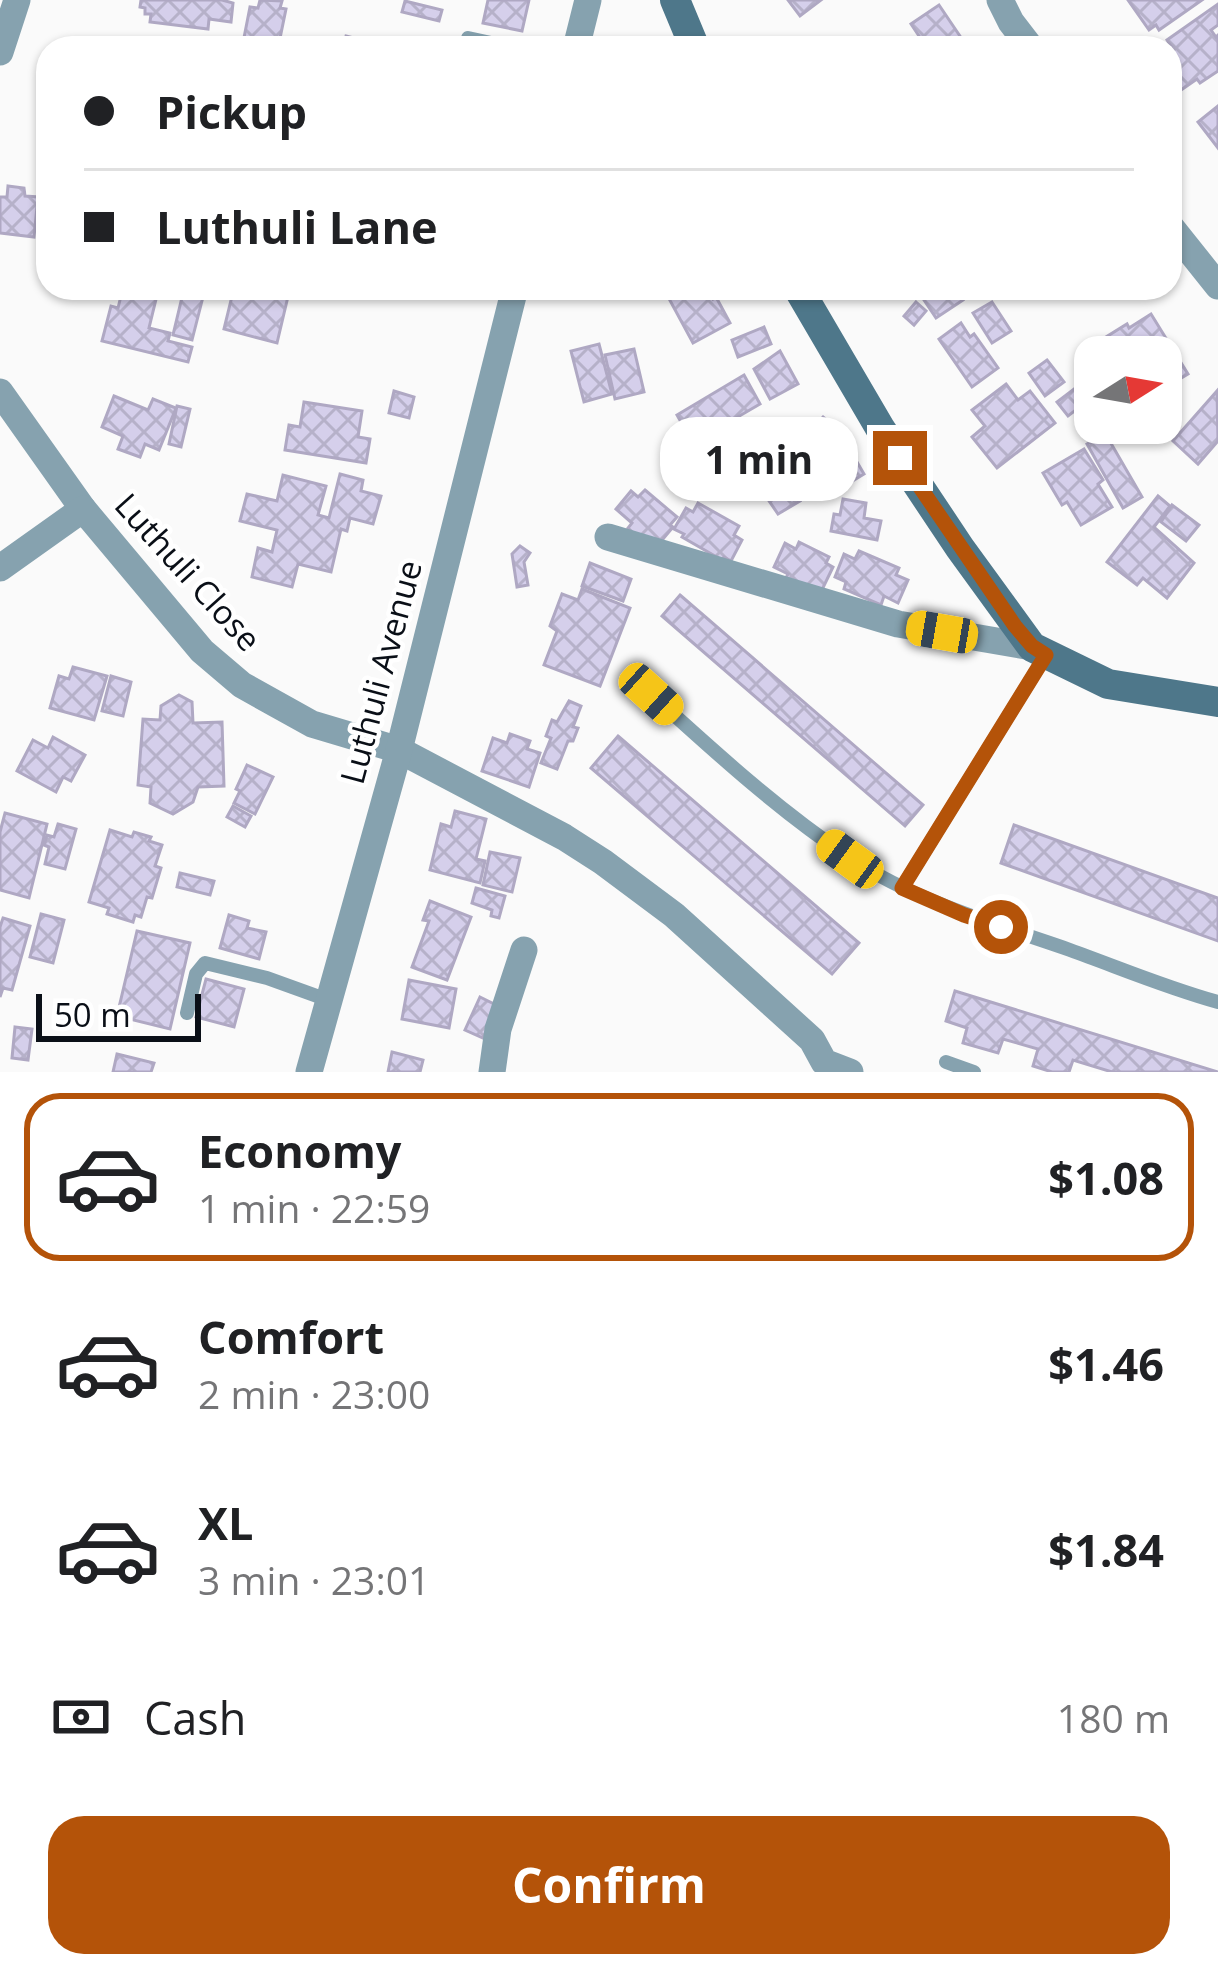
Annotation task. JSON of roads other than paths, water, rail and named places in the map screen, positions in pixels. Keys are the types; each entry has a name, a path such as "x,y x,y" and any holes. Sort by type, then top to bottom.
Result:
{"street":[{"path":"0,52 17,0"},
{"path":"579,36 588,0"},
{"path":"675,0 689,36"},
{"path":"1000,0 1022,36"},
{"path":"1182,241 1218,286"},
{"name":"Luthuli Avenue","path":"309,1072 399,750 512,300"},
{"path":"805,300 880,428 974,568 1039,651"},
{"path":"0,392 83,509"},
{"name":"Luthuli Close","path":"0,568 83,509 202,651 242,685 311,724 399,750 603,862 674,915 812,1040 824,1062 850,1072"},
{"path":"608,538 898,624 1039,651 1108,684 1218,702"},
{"path":"492,1072 498,1029 524,950"}],"lane":[{"path":"902,888 1039,651"},
{"path":"651,694 753,787 850,859 902,888 964,915 1218,1002"},
{"path":"187,1013 196,974 205,963 328,1000"},
{"path":"946,1062 974,1072"}]}
